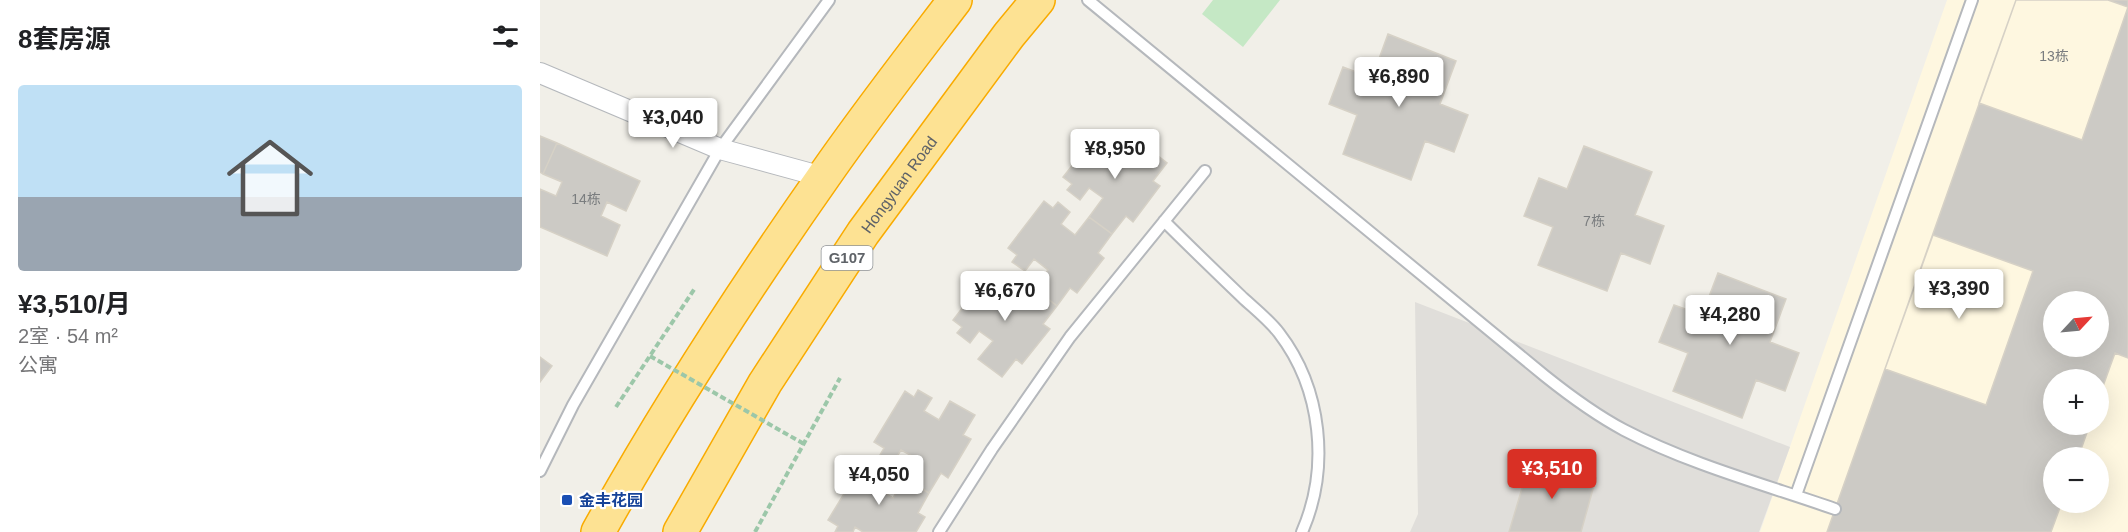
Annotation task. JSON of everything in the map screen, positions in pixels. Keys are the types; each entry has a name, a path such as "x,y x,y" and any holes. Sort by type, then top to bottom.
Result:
{"highway":[{"path":"598,532 644,451 734,308 823,177 955,0"},
{"name":"Hongyuan Road","path":"680,532 765,383 863,232 1009,35 1038,0"}],"street":[{"path":"540,73 720,149 823,177"}],"lane":[{"path":"540,471 573,405 720,149 830,0"},
{"path":"1088,0 1570,396 1624,430 1652,444 1835,509"},
{"path":"1796,495 1971,0"},
{"path":"939,532 1036,383 1105,292 1205,171"},
{"path":"1164,221 1279,332 1303,373 1317,418 1320,466 1311,512 1302,532"}],"path":[{"path":"616,407 694,288"},
{"path":"650,356 804,444"},
{"path":"755,532 840,378"}],"shaded area":[{"path":"1947,0 2128,0 2128,532 1760,532"},
{"path":"1415,302 1790,447 1759,532 1410,532 1418,514"}],"green space":[{"path":"1213,0 1280,0 1243,47 1202,14"}],"building":[{"path":"2016,0 2128,0 2128,358 2115,353 2109,370 2043,369 2043,435 2086,435 2082,447 2043,447 2043,513 2058,513 2051,532 1827,532"},
{"path":"2016,0 2108,0 2128,7 2082,140 1979,103"},
{"path":"1388,34 1456,61 1440,104 1468,115 1454,152 1425,141 1411,180 1343,154 1357,115 1329,104 1343,67 1372,78"},
{"path":"1100,130 1109,137 1113,131 1126,140 1116,152 1130,163 1144,145 1167,163 1153,181 1160,186 1133,222 1126,216 1112,234 1089,217 1103,198 1089,188 1080,200 1067,190 1072,184 1063,177"},
{"path":"540,136 557,143 543,174 540,172"},
{"path":"557,143 640,181 626,211 607,202 601,216 620,225 607,256 540,227 540,189 556,196 562,182 543,174"},
{"path":"1584,146 1652,172 1635,215 1664,226 1650,264 1621,253 1607,291 1538,265 1553,227 1524,216 1539,178 1567,189"},
{"path":"1044,201 1053,208 1058,202 1070,212 1061,224 1075,235 1089,217 1112,234 1098,253 1104,258 1077,293 1070,288 1057,306 1034,288 1048,270 1034,259 1025,271 1012,262 1017,255 1008,248"},
{"path":"1933,235 2033,271 1986,405 1885,369"},
{"path":"989,273 998,280 1003,274 1015,283 1006,295 1020,306 1034,288 1057,306 1043,324 1050,329 1022,364 1016,359 1002,377 978,359 993,341 979,331 970,343 957,333 962,327 953,320"},
{"path":"1718,273 1786,299 1770,342 1799,353 1785,391 1756,380 1742,418 1673,391 1688,353 1659,342 1674,305 1702,315"},
{"path":"540,357 552,366 540,382"},
{"path":"918,390 932,398 924,411 939,420 950,401 975,415 963,435 971,439 948,478 941,473 929,493 904,478 916,458 901,450 893,463 880,455 884,448 874,442 905,391 914,397"},
{"path":"1531,458 1596,478 1581,532 1509,532"},
{"path":"872,468 886,476 878,489 893,498 904,478 929,493 918,513 925,517 916,532 863,532 855,527 853,532 835,532 838,526 828,520 859,469 868,475"}],"place":[{"name":"金丰花园","path":"567,500"}]}
